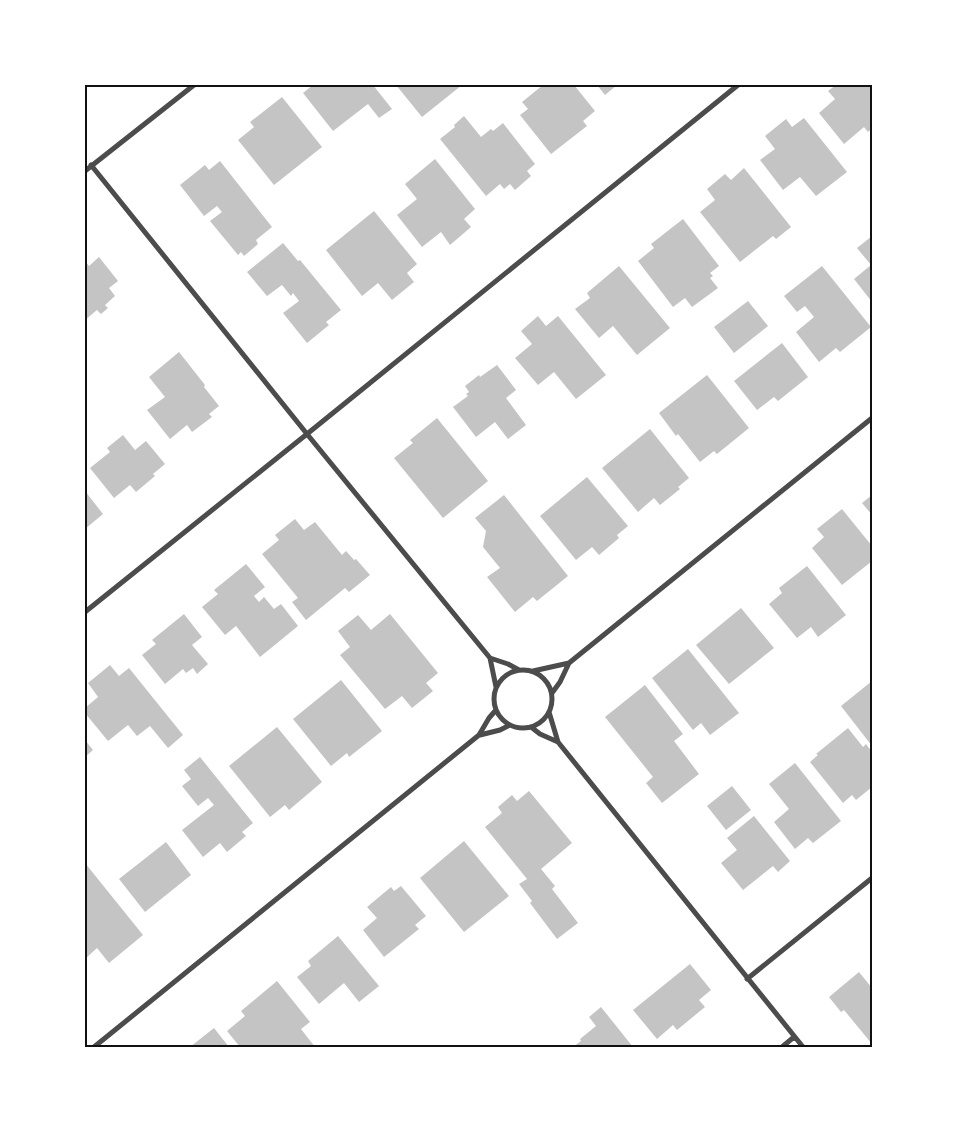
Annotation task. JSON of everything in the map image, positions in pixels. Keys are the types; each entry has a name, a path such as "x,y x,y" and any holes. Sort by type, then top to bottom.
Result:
{"street":[{"path":"85,171 194,85"},
{"path":"85,612 738,85"},
{"path":"91,165 490,658 496,687"},
{"path":"552,693 570,663 872,418"},
{"path":"490,658 519,670"},
{"path":"533,671 570,663"},
{"path":"524,669 533,671 542,676 548,684 552,693 552,703 544,720 526,728 517,728 501,718 496,710 494,701 496,687 498,682 514,671 524,669"},
{"path":"94,1047 479,735 496,710"},
{"path":"549,712 558,742 802,1047"},
{"path":"479,735 500,730 510,725"},
{"path":"531,726 540,734 558,742"},
{"path":"747,979 872,878"},
{"path":"782,1047 794,1037"}],"building":[{"path":"313,85 373,85 392,109 379,118 368,104 333,131 303,93"},
{"path":"396,85 462,85 422,117"},
{"path":"543,85 574,85 595,111 583,121 587,126 551,154 520,115 528,109 522,102"},
{"path":"597,85 617,85 605,95"},
{"path":"836,85 872,85 872,128 868,132 864,127 844,144 819,113 835,99 828,91"},
{"path":"282,97 322,147 274,185 238,140 254,127 250,122"},
{"path":"464,116 481,137 503,123 535,164 527,171 531,176 515,190 510,184 504,189 500,184 486,196 440,139 455,127 454,125"},
{"path":"804,118 847,172 816,196 800,177 783,190 760,160 775,149 765,136 786,119 792,127"},
{"path":"435,159 475,209 464,219 471,227 450,245 441,232 422,247 397,215 417,199 405,184"},
{"path":"220,161 272,227 256,240 258,244 244,256 241,252 238,255 210,221 222,212 217,206 204,216 180,185 205,165 209,170"},
{"path":"744,168 791,227 776,239 773,236 740,262 700,212 715,200 707,189 725,174 731,180"},
{"path":"374,211 417,264 407,273 414,282 392,300 378,283 362,296 326,250"},
{"path":"683,219 719,266 710,273 713,276 710,278 718,288 692,307 685,298 673,307 638,261 654,248 651,244"},
{"path":"872,236 872,302 854,279 871,265 857,248"},
{"path":"283,243 298,261 300,260 341,310 326,322 329,325 307,343 283,313 299,301 293,293 291,296 282,285 267,296 247,272"},
{"path":"99,257 118,281 109,288 115,296 105,305 108,308 101,314 97,310 85,320 85,261 89,266"},
{"path":"619,266 670,328 637,355 613,326 599,338 575,309 590,298 587,293"},
{"path":"822,266 871,327 840,352 836,348 819,362 796,332 814,317 805,306 797,312 784,296"},
{"path":"748,301 768,326 734,353 714,327"},
{"path":"538,316 546,326 558,316 606,375 576,399 554,372 538,385 515,358 532,344 521,331"},
{"path":"782,343 808,377 778,401 774,397 757,410 734,381"},
{"path":"179,352 219,406 209,414 212,417 192,432 187,425 170,439 147,410 165,397 149,377"},
{"path":"497,365 516,390 506,398 526,425 508,439 495,422 476,437 453,407 468,396 466,394 469,392 465,386 479,375 480,377"},
{"path":"707,375 749,428 717,454 714,451 700,462 678,434 676,436 659,413"},
{"path":"437,418 488,481 443,518 394,458 413,443 410,440"},
{"path":"650,429 689,478 678,487 680,489 660,505 654,498 638,512 602,468"},
{"path":"123,435 135,450 146,441 165,464 153,474 155,476 136,492 130,485 114,498 90,468 110,452 107,448"},
{"path":"587,477 628,526 617,535 619,538 599,555 592,547 576,560 540,516"},
{"path":"85,491 103,514 85,529"},
{"path":"504,495 568,576 537,601 533,597 515,612 487,577 500,568 483,547 486,531 475,518"},
{"path":"872,495 872,515 862,503"},
{"path":"842,509 872,546 872,561 842,585 812,548 824,537 817,529"},
{"path":"295,519 304,530 315,522 342,555 346,551 370,575 349,592 345,588 306,620 292,602 298,598 262,554 279,540 275,535"},
{"path":"246,564 265,587 254,596 259,602 264,597 274,609 281,604 298,626 260,657 236,626 225,635 202,607 218,594 214,590"},
{"path":"807,566 846,615 818,637 811,627 797,638 769,604 782,593 779,588"},
{"path":"741,608 774,648 729,684 696,645"},
{"path":"184,614 202,637 192,645 208,664 197,674 193,668 186,673 183,669 165,684 142,655 156,644 152,640"},
{"path":"390,614 438,673 426,683 433,691 412,708 402,696 385,709 340,655 350,647 338,631 358,615 371,630"},
{"path":"688,649 739,713 710,735 701,723 693,730 652,678"},
{"path":"110,665 119,676 129,668 183,735 168,748 150,726 137,736 128,725 108,741 85,713 85,708 98,697 88,683"},
{"path":"341,680 382,731 349,757 347,753 331,766 293,719"},
{"path":"872,681 872,746 841,706"},
{"path":"645,685 683,734 674,741 699,774 662,803 646,783 653,777 605,717"},
{"path":"277,727 322,782 289,810 285,805 270,817 229,766"},
{"path":"848,728 863,747 866,744 872,752 872,787 856,800 852,795 843,803 810,762 818,755 816,754"},
{"path":"85,740 93,750 85,757"},
{"path":"200,757 253,823 242,832 246,836 227,852 220,843 203,857 182,830 214,805 208,798 198,806 182,786 191,779 184,770"},
{"path":"795,763 841,821 813,843 808,838 795,849 774,822 789,809 769,784"},
{"path":"732,786 751,810 726,830 707,806"},
{"path":"529,791 572,843 541,869 555,886 552,889 578,923 557,939 530,903 532,901 519,884 527,879 485,827 502,813 498,807 512,795 517,801"},
{"path":"754,816 790,861 778,872 773,866 743,890 721,863 737,850 727,838"},
{"path":"464,841 509,896 464,932 420,878"},
{"path":"166,842 191,875 145,912 119,879"},
{"path":"85,863 143,935 109,963 97,948 85,959"},
{"path":"401,886 426,916 415,925 419,929 384,957 363,930 377,918 367,907 391,887 394,891"},
{"path":"338,936 379,986 359,1002 344,983 319,1004 297,977 311,966 308,961"},
{"path":"690,964 711,990 699,1000 705,1007 677,1030 673,1025 657,1039 633,1010"},
{"path":"859,972 872,988 872,1044 844,1010 841,1012 829,997"},
{"path":"277,981 310,1022 301,1029 315,1047 240,1047 227,1031 245,1016 241,1011"},
{"path":"601,1007 633,1047 573,1047 596,1026 589,1017"},
{"path":"214,1028 229,1047 190,1047"}]}
